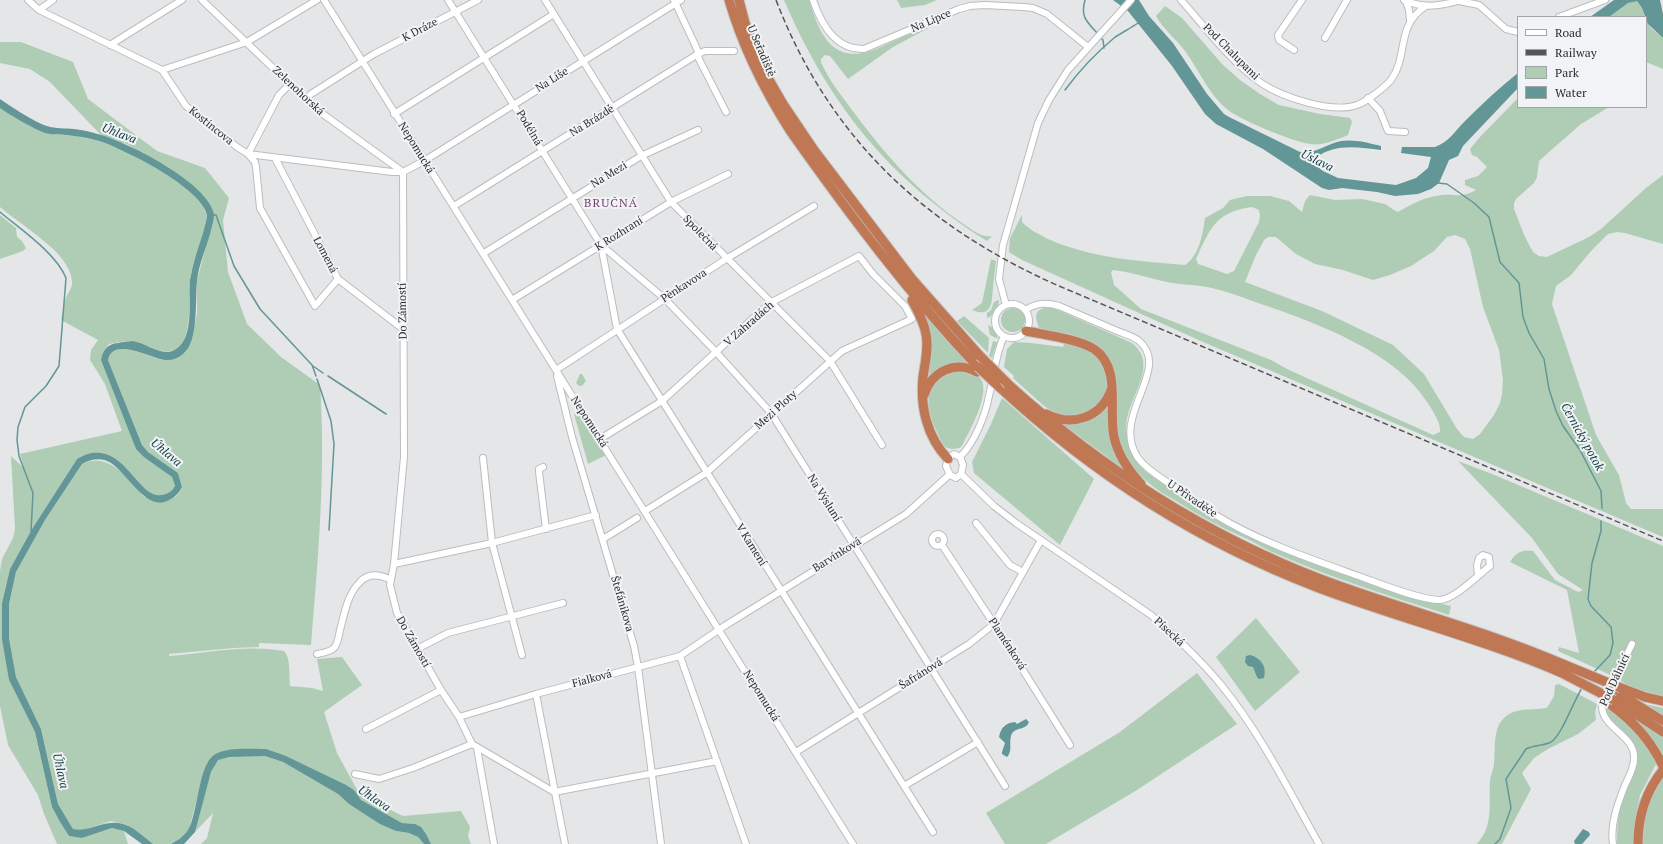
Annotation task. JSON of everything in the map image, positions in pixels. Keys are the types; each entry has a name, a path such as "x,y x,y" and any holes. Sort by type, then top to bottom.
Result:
{"highway":[{"name":"U Seřadiště","path":"729,0 748,55 780,107"},
{"name":"U Seřadiště","path":"739,0 745,23 780,107"},
{"path":"780,107 806,154 905,284 978,370 1057,438 1111,478 1166,514 1221,544 1282,573 1318,587 1564,669 1616,697 1663,732"},
{"path":"780,107 912,279 980,356 1033,407 1086,450 1152,495 1225,537 1291,567 1349,589 1517,645 1663,721"},
{"path":"905,284 924,325 927,335 923,400 924,415 929,431 937,447 948,459"},
{"path":"1026,331 1080,343 1094,349 1102,357 1108,365 1111,374 1112,424 1117,446 1132,473 1152,495"},
{"path":"923,400 929,383 943,371 960,367 978,370"},
{"path":"1033,407 1058,418 1074,420 1084,418 1092,414 1103,405 1112,387"},
{"path":"1616,697 1645,697 1663,702"},
{"path":"1616,697 1625,716 1641,732 1663,766"},
{"path":"1638,844 1641,815 1650,789 1663,770"}],"street":[{"path":"28,0 39,10 162,70 247,42 317,0"},
{"path":"39,10 53,0"},
{"path":"110,45 182,0"},
{"name":"Zelenohorská","path":"202,0 316,109 403,172"},
{"name":"Nepomucká","path":"324,0 394,114 484,253 512,300 854,844"},
{"name":"Podélná","path":"448,0 601,245"},
{"name":"K Dráze","path":"306,99 311,94 362,61 478,0"},
{"name":"Společná","path":"545,0 671,202 726,259 830,361 882,444"},
{"name":"Na Lipce","path":"813,0 818,15 828,31 842,44 856,49 864,49 959,9 984,5 1024,7 1040,11 1047,14 1088,47"},
{"path":"1006,305 999,279 1003,245 1035,132 1043,112 1055,89 1068,70 1131,0"},
{"name":"Pod Chalupami","path":"1181,0 1237,62 1262,83 1290,96 1322,106 1335,107 1357,105 1368,98"},
{"path":"1294,50 1279,40 1278,35 1302,0"},
{"path":"1325,38 1347,0"},
{"path":"1405,1 1426,6 1436,6 1460,0 1479,5 1506,29 1517,32"},
{"path":"1562,16 1605,0"},
{"path":"677,1 697,49 699,59 726,112"},
{"name":"Na Líše","path":"424,161 677,1"},
{"path":"1405,1 1409,10 1410,20 1395,72 1384,87 1368,98 1380,111 1388,131 1405,132"},
{"path":"1410,20 1417,12 1426,6"},
{"path":"394,114 554,14"},
{"name":"Na Brázdě","path":"454,206 613,109 698,54 705,52 734,51"},
{"name":"Kostincova","path":"162,70 186,106 248,154 392,172 403,172"},
{"path":"290,84 279,95 248,154 255,162 260,208 315,306 338,279"},
{"name":"Na Mezi","path":"484,253 641,156 698,130"},
{"name":"Lomená","path":"275,158 338,279 403,329"},
{"path":"403,172 424,161"},
{"name":"Do Zámostí","path":"403,172 404,457 394,564 390,585 397,613 441,690 459,717 474,746 494,844"},
{"name":"K Rozhraní","path":"512,300 671,202 728,174"},
{"name":"Pěnkavova","path":"556,370 726,259 814,206"},
{"name":"Na Výsluní","path":"601,245 665,298 717,352 771,413 1005,786"},
{"name":"V Kamení","path":"601,245 617,329 706,473 934,832"},
{"name":"V Zahradách","path":"600,439 662,401 770,303 859,256 873,274 905,306 912,319"},
{"name":"U Přivaděče","path":"1025,310 1035,304 1046,303 1059,306 1137,340 1148,356 1150,366 1132,414 1130,424 1134,450 1144,464 1215,515 1271,542 1336,568 1384,586 1426,597 1440,600 1448,598 1456,594 1478,575"},
{"path":"1016,304 1025,310 1029,320 1026,331 1018,337 1014,338 1004,336 998,330 995,320 998,312 1006,305 1016,304"},
{"name":"Mezi Ploty","path":"645,511 706,473 771,413 842,351 912,319"},
{"path":"960,457 971,442 985,409 996,358 1004,336"},
{"name":"Štefánikova","path":"556,370 572,437 634,646 661,844"},
{"path":"954,454 960,457 963,464 961,474 956,478 949,475 946,468 948,459 954,454"},
{"path":"483,458 492,543 522,655"},
{"path":"543,467 539,469 538,472 546,528"},
{"name":"Písecká","path":"961,474 994,506 1151,615 1172,633 1203,665 1222,686 1256,733 1319,844"},
{"name":"Barvínková","path":"719,629 853,545 906,514 949,475"},
{"path":"394,564 492,543 596,515"},
{"path":"603,539 637,518"},
{"path":"976,523 1010,565 1023,572"},
{"name":"Šafránová","path":"796,752 969,644 994,624 1041,540"},
{"name":"Plaménková","path":"942,545 994,624 1070,745"},
{"path":"317,654 325,653 334,648 339,636 346,603 353,589 362,579 374,574 382,575 391,580"},
{"path":"417,649 448,633 563,603"},
{"name":"Fialková","path":"459,717 536,694 680,656 719,629"},
{"name":"Pod Dálnicí","path":"1613,844 1616,807 1633,766 1634,751 1630,743 1609,723 1602,712 1602,706 1632,644"},
{"path":"680,656 746,844"},
{"path":"366,729 441,690"},
{"path":"536,694 565,844"},
{"path":"904,786 978,742"},
{"path":"355,774 379,779 474,746 554,792 717,761"}],"green space":[{"path":"784,0 809,0 822,33 830,44 844,52 853,54 862,53 881,47 936,24 893,47 848,79 830,56 825,55 821,59 821,62 839,93 890,157 918,187 949,213 977,233 984,236 992,236 987,241 952,217 921,192 892,166 866,137 842,106 821,73"},
{"path":"897,0 937,0 925,5 901,8"},
{"path":"1632,1 1637,1 1642,8 1645,16 1610,16"},
{"path":"1165,6 1182,18 1222,64 1240,80 1279,105 1320,114 1350,118 1352,122 1348,135 1334,141 1310,144 1291,139 1268,130 1244,120 1228,110 1215,97 1185,51 1156,16"},
{"path":"1647,22 1651,28 1663,38 1663,69 1647,62"},
{"path":"0,42 21,42 73,62 88,99 157,151 205,168 229,198 223,220 228,272 247,324 281,357 320,385 322,418 322,483 319,547 311,645 259,643 259,647 169,654 169,656 255,648 284,651 289,663 290,686 312,688 323,691 317,659 342,657 362,685 324,712 337,753 360,795 403,816 461,811 470,827 468,836 471,844 431,844 415,824 402,823 360,800 354,790 286,756 228,750 205,769 189,829 182,837 171,844 153,844 127,825 111,821 81,831 73,829 58,804 41,729 16,677 9,638 9,604 16,572 45,520 82,464 91,461 100,461 117,468 144,497 175,497 179,493 182,487 178,473 148,452 142,445 108,360 111,353 117,349 134,351 166,360 186,352 192,336 197,314 197,281 214,215 209,203 129,145 101,135 50,82 30,69 0,63"},
{"path":"1517,99 1517,108 1607,108 1581,124 1539,161 1537,177 1534,183 1516,199 1514,203 1514,209 1525,237 1533,252 1539,256 1547,257 1589,237 1601,229 1646,188 1663,175 1663,244 1625,233 1617,232 1608,234 1571,275 1556,286 1552,304 1596,435 1619,475 1626,503 1631,509 1663,509 1663,537 1203,342 1022,260 1009,252 1010,238 1022,215 1022,222 1034,232 1048,239 1081,251 1115,258 1185,265 1194,256 1200,244 1205,218 1223,208 1230,200 1247,196 1270,196 1289,201 1302,212 1305,201 1310,195 1335,200 1362,199 1385,204 1398,212 1426,198 1442,195 1465,195 1476,190 1465,185 1465,180 1478,176 1487,167 1477,157 1472,155 1470,149","holes":["1252,207 1259,210 1259,222 1234,271 1227,274 1198,264 1196,259 1205,239 1215,224 1230,213 1240,209","1455,235 1465,239 1470,249 1483,307 1499,350 1503,380 1500,403 1494,415 1480,434 1473,439 1464,437 1457,429 1424,374 1393,345 1322,311 1245,282 1256,255 1264,240 1268,237 1276,237 1296,254 1315,264 1343,270 1373,280 1411,266 1434,251 1447,237","1113,270 1136,274 1164,282 1218,290 1309,321 1332,331 1356,343 1398,370 1415,387 1429,405 1438,422 1440,432 1433,435 1289,370 1271,360 1141,309 1114,285 1111,272"]},
{"path":"0,108 45,133 75,136 99,141 126,151 169,176 193,193 203,206 207,216 191,273 187,332 183,342 177,348 165,351 134,341 125,341 109,344 103,352 136,449 172,477 175,486 166,494 155,495 148,491 121,463 108,455 91,453 77,459 32,529 10,569 2,603 9,680 35,732 52,807 69,836 82,838 112,828 124,831 128,844 57,844 44,814 38,795 8,745 0,706 0,571 2,559 13,538 15,529 11,456 24,468 20,454 122,431 105,384 90,360 91,350 98,340 61,320 65,301 72,286 69,270 54,250 0,207"},
{"path":"0,215 16,228 17,237 22,241 26,248 23,251 0,259"},
{"path":"991,259 996,261 990,307 984,312 972,310 982,303"},
{"path":"999,300 996,311 987,318 987,313 991,310 994,302"},
{"path":"1013,308 1021,312 1025,320 1021,328 1013,332 1005,328 1001,320 1005,312"},
{"path":"1044,308 1052,308 1060,311 1132,343 1140,353 1143,363 1142,374 1130,409 1127,421 1127,433 1131,448 1141,467 1145,471 1210,514 1258,539 1362,581 1451,606 1449,615 1337,578 1272,552 1208,520 1155,488 1139,474 1129,462 1119,443 1116,423 1116,384 1114,371 1110,360 1103,350 1086,339 1039,328 1036,316 1040,310"},
{"path":"924,312 970,363 957,362 946,365 936,371 927,380 930,362 930,337"},
{"path":"964,316 989,338 988,353 957,321"},
{"path":"988,325 995,329 998,339 990,335"},
{"path":"993,341 997,342 992,358 989,356"},
{"path":"1014,342 1063,347 1064,344 1073,344 1096,354 1102,361 1109,382 1104,399 1090,413 1066,417 1055,413 1044,406 1013,378 1014,376 1004,367 1007,349"},
{"path":"953,370 975,374 981,379 983,397 976,418 963,444 960,448 952,449 945,447 933,422 930,413 929,395 937,379"},
{"path":"580,374 582,374 586,381 582,386 579,386 576,383"},
{"path":"1002,398 1094,479 1060,545 974,473 972,462"},
{"path":"1109,402 1129,473 1060,422 1075,423 1094,418"},
{"path":"576,412 580,414 606,455 588,464 574,414"},
{"path":"1458,461 1663,546 1663,696 1630,687 1617,678 1558,651 1559,647 1579,653 1567,590 1510,562 1520,552 1526,550 1533,551 1555,580 1578,592 1583,590 1558,574 1532,538"},
{"path":"1256,618 1300,672 1255,711 1216,657"},
{"path":"1197,673 1237,724 1137,790 1046,844 1005,844 986,813 1120,732"},
{"path":"1559,684 1597,704 1595,712 1596,720 1578,734 1534,758 1522,773 1531,789 1502,844 1477,844 1485,832 1489,820 1490,780 1494,765 1497,729 1500,723 1505,717 1515,711 1547,708 1554,696 1555,685"},
{"path":"1645,704 1663,708 1663,715"},
{"path":"1604,706 1624,721 1639,736 1656,764 1640,795 1634,828 1633,844 1617,844 1617,832 1621,802 1637,764 1637,753 1630,740 1610,719"},
{"path":"1641,721 1663,736 1663,754 1638,722"},
{"path":"234,756 265,756 283,762 338,794 349,804 396,831 409,833 418,837 424,844 201,844 207,838 213,813 195,832 211,773 218,760"},
{"path":"1663,778 1663,844 1641,844 1641,835 1647,805"}],"water":[{"path":"1113,0 1139,0 1149,16 1173,43 1207,94 1224,114 1229,117 1300,152 1311,152 1341,141 1361,142 1381,146 1381,150 1355,147 1338,148 1330,150 1314,159 1313,163 1323,171 1338,178 1396,185 1416,178 1428,168 1431,157 1401,153 1402,147 1435,147 1440,145 1452,136 1491,96 1517,74 1517,89 1463,146 1458,156 1449,160 1439,183 1431,189 1418,194 1395,196 1377,192 1342,188 1329,190 1322,188 1263,149 1216,124 1205,114 1172,66 1128,11"},
{"path":"1614,0 1660,0 1663,14 1663,38 1648,24 1647,16 1645,16 1637,1 1628,3 1610,16 1591,16"},
{"path":"0,99 36,122 53,128 88,131 114,139 147,155 183,177 198,190 209,202 214,214 198,274 194,330 192,340 188,348 179,357 167,360 125,349 117,349 111,353 108,360 142,445 148,452 178,473 182,487 180,491 174,497 161,503 153,501 145,497 111,463 96,459 82,464 45,520 16,572 9,604 9,638 16,677 41,729 58,804 73,829 79,830 115,823 121,824 133,829 153,844 142,844 124,831 112,828 82,838 69,836 60,822 52,807 35,732 9,680 2,639 2,603 10,569 32,529 77,459 91,453 108,455 121,463 148,491 155,495 166,494 175,486 172,477 144,457 136,449 101,360 106,348 114,344 133,341 166,352 176,349 182,343 186,336 188,327 191,274 207,215 202,204 192,193 143,161 111,145 99,141 74,136 47,134 22,122 0,108"},
{"path":"1250,655 1260,660 1264,666 1264,678 1259,679 1253,667 1248,666 1245,662 1246,656"},
{"path":"1026,719 1029,722 1028,725 1015,730 1011,735 1010,751 1007,757 1002,754 1005,743 999,737 1001,731 1004,726 1009,723 1015,722 1017,724"},
{"path":"266,749 286,756 346,785 354,790 361,800 402,823 415,824 421,827 431,844 424,844 418,837 409,833 396,831 380,824 349,804 338,794 283,762 265,756 229,757 218,760 211,772 195,832 184,844 171,844 184,835 188,830 194,813 201,779 209,761 214,755 219,752 232,750"},
{"path":"1583,829 1589,832 1590,835 1582,844 1575,844 1574,841"}],"waterway":[{"path":"1085,0 1083,11 1084,15 1098,34"},
{"path":"1065,90 1082,69 1114,38 1138,23"},
{"path":"1100,37 1103,40 1104,48"},
{"name":"Černický potok","path":"1438,183 1447,184 1474,203 1489,217 1500,262 1519,283 1523,317 1529,333 1544,359 1549,389 1556,411 1563,426 1580,450 1601,491 1602,508"},
{"path":"0,212 46,251 61,269 66,278 59,366 46,386 25,407 18,427 17,440 19,456 33,493 31,531"},
{"path":"213,215 216,215 234,266 260,309 312,365 316,376"},
{"path":"313,366 323,373"},
{"path":"328,376 386,414"},
{"path":"317,379 331,421 334,444 329,530"},
{"name":"Černický potok","path":"1594,672 1610,655 1613,643 1611,627 1591,606 1588,599 1592,563 1601,531 1601,521"},
{"name":"Černický potok","path":"1495,844 1500,839 1511,808 1506,779 1526,749 1551,742 1555,739 1582,688"}],"railway":[{"path":"776,0 798,49 824,95 854,136 887,173 925,206 966,236 1011,262 1059,286 1663,541"}],"district":[{"name":"BRUČNÁ","path":"611,204"}],"water label":[{"name":"Úhlava","path":"119,134"},
{"name":"Úslava","path":"1317,161"},
{"name":"Úhlava","path":"166,453"},
{"name":"Úhlava","path":"60,771"},
{"name":"Úhlava","path":"374,799"}]}
